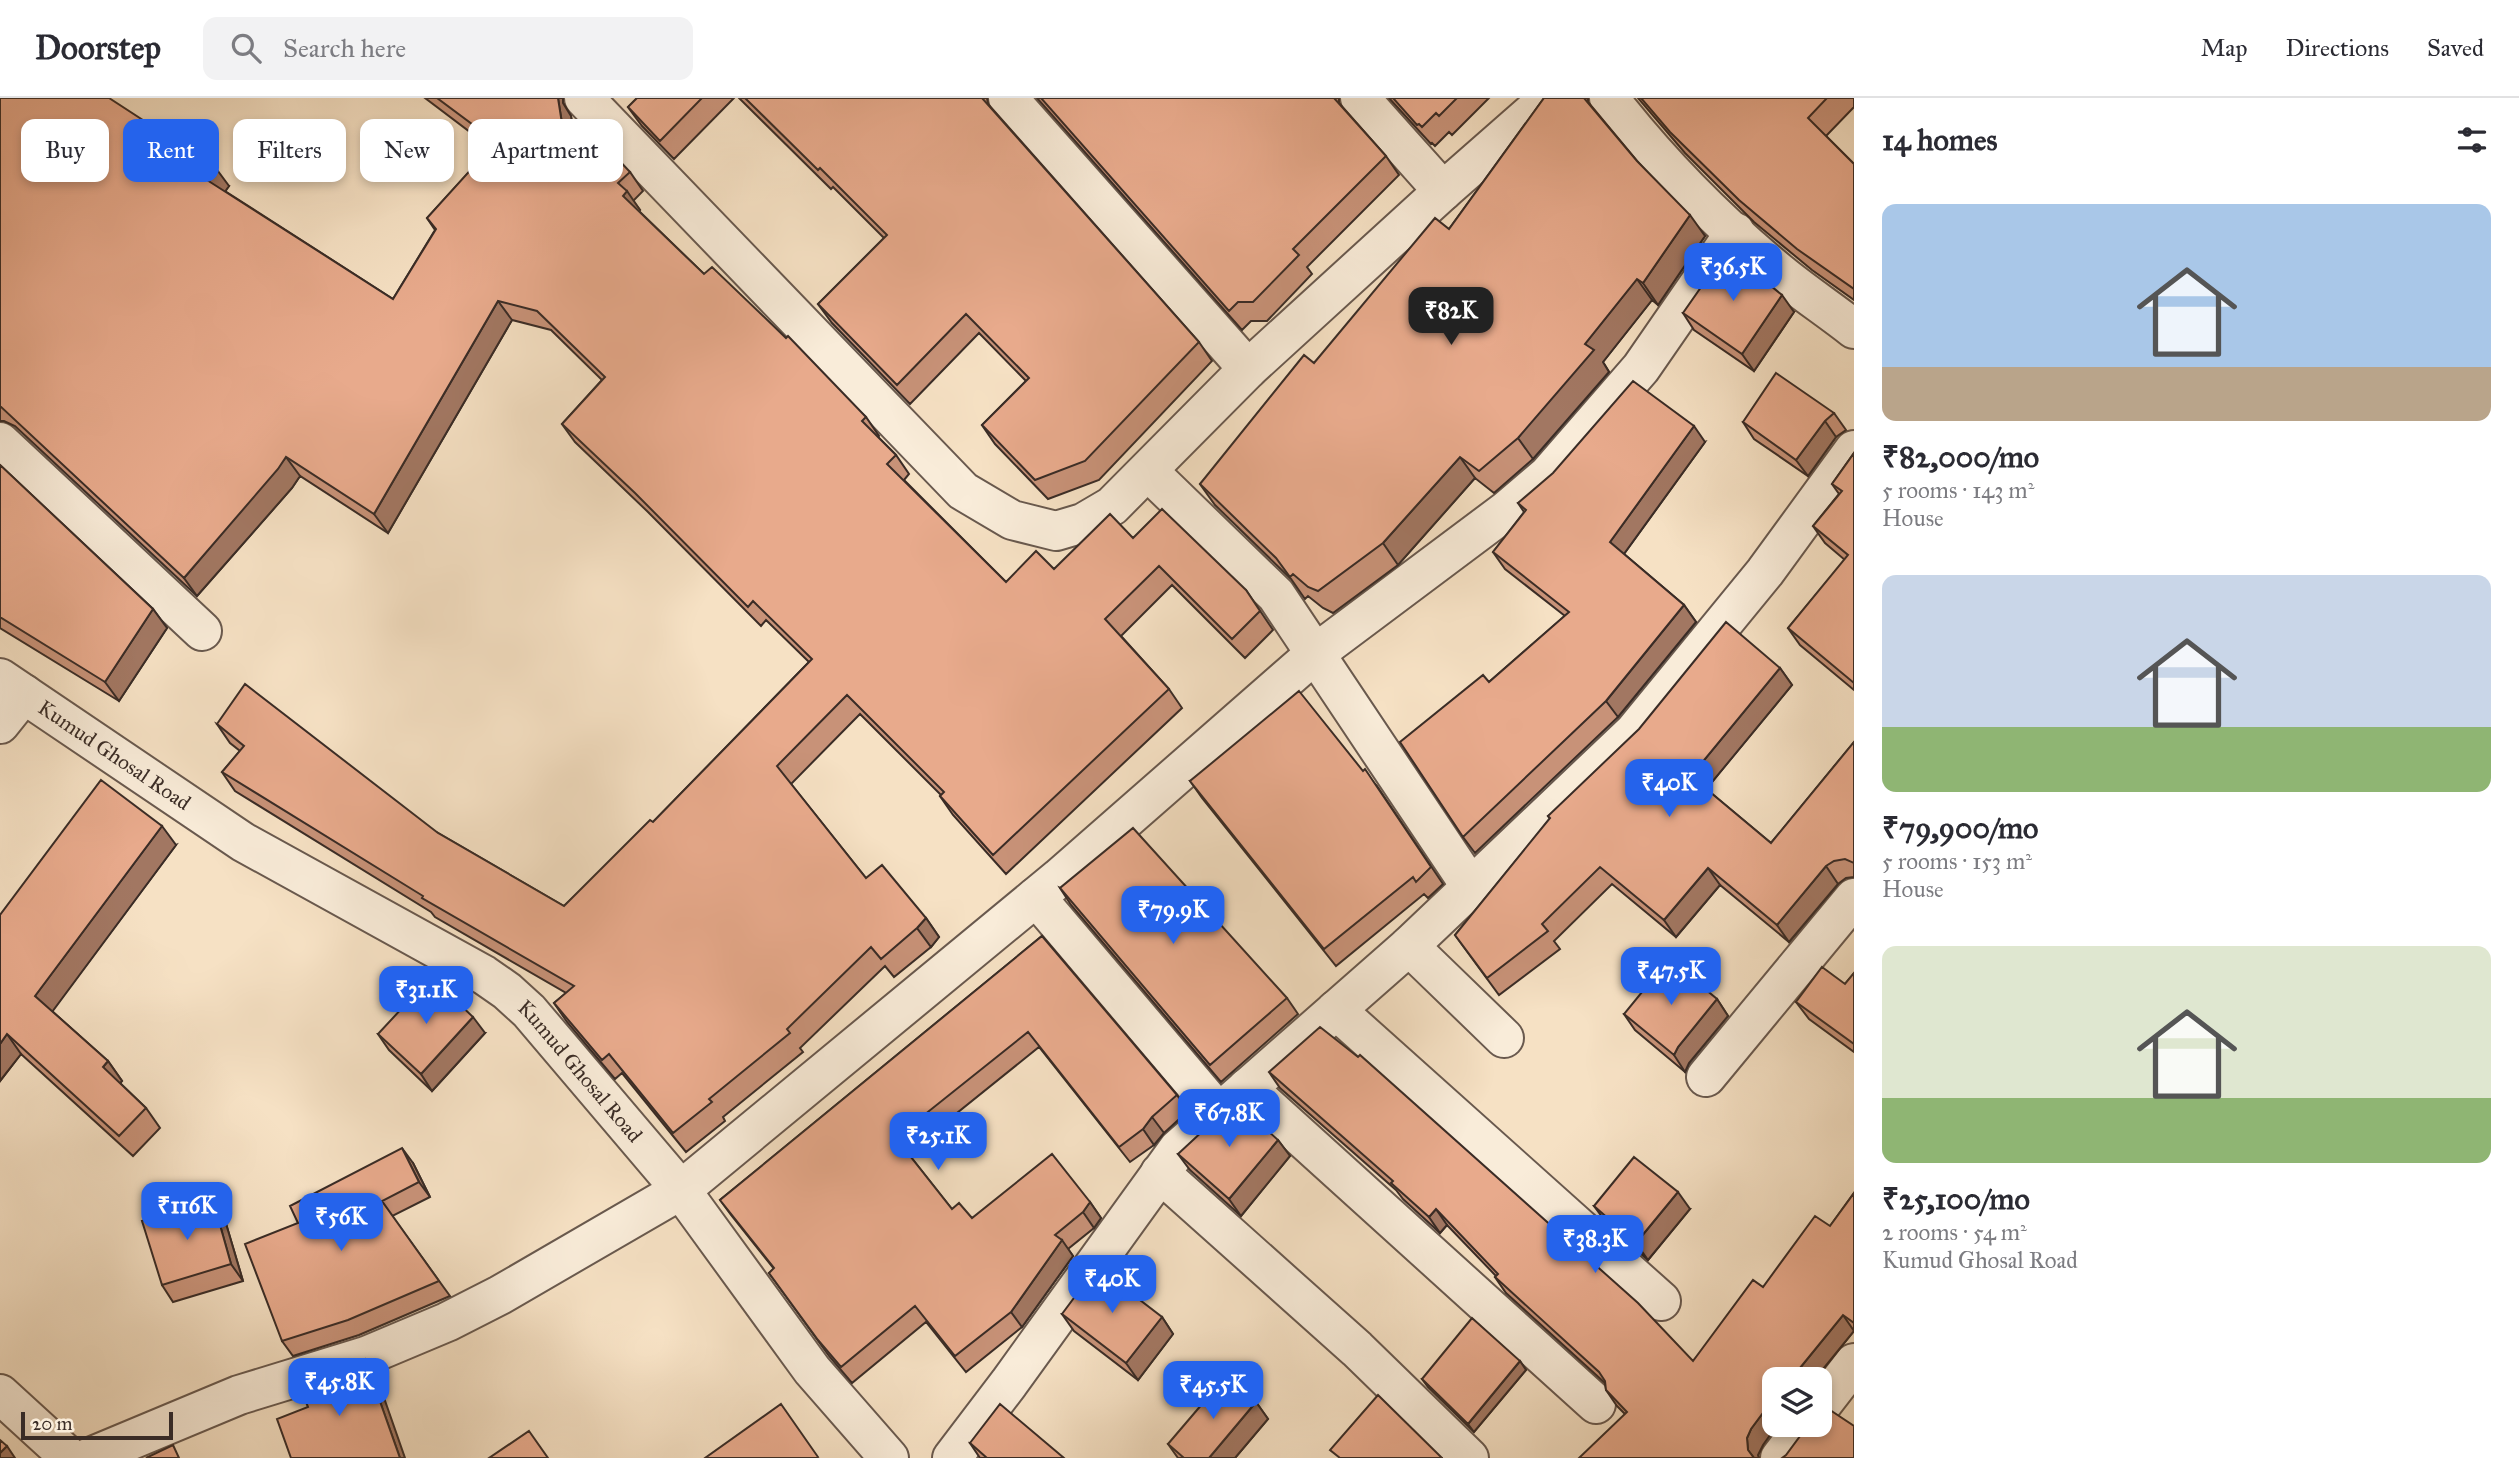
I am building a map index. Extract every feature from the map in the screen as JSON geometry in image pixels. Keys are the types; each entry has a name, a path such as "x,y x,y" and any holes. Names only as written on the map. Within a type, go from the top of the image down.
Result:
{"street":[{"path":"584,98 963,491 1012,520 1056,531 1083,523 1112,506 1149,472 1248,369 1549,98"},
{"path":"1008,98 1248,369"},
{"path":"1360,98 1443,191"},
{"path":"1609,98 1684,183 1735,232 1780,273 1854,328"},
{"path":"88,1458 239,1395 366,1356 447,1322 500,1295 681,1190 1036,897 1316,653 1507,510 1548,475 1641,368 1735,232"},
{"path":"0,442 202,631"},
{"path":"952,1458 1178,1149 1409,946 1634,732 1765,572 1854,450"},
{"path":"1149,472 1276,595 1471,887"},
{"path":"0,724 12,686"},
{"name":"Kumud Ghosal Road","path":"12,686 243,842 507,990 529,1011 681,1190 812,1370 889,1458"},
{"path":"1036,897 1233,1101 1596,1404"},
{"path":"1706,1077 1854,898"},
{"path":"1409,946 1504,1038"},
{"path":"1336,1010 1661,1301"},
{"path":"1160,1173 1357,1349 1468,1458"},
{"path":"1832,1391 1854,1363"},
{"path":"0,1394 70,1458"},
{"path":"1780,1458 1796,1437"}],"building":[{"path":"0,98 109,98 141,119 123,119 123,182 210,182 393,299 436,229 427,218 468,173 468,182 619,182 627,191 623,196 704,274 712,267 786,338 788,336 866,417 862,421 896,455 887,464 1006,582 1036,551 1054,569 1110,514 1133,538 1162,509 1246,590 1260,611 1232,639 1159,566 1105,619 1169,689 993,855 940,796 944,792 847,695 777,766 866,878 882,865 926,918 881,959 871,947 787,1029 790,1033 709,1099 712,1102 673,1133 609,1054 602,1060 554,1003 574,986 422,898 423,896 222,772 244,746 217,724 245,684 438,833 564,906 650,820 653,822 812,659 753,601 748,607 562,424 605,377 537,311 498,301 374,514 286,457 184,578 0,406"},
{"path":"437,98 558,98 561,119 468,119 468,121"},
{"path":"637,98 702,98 660,141 628,107"},
{"path":"745,98 982,98 1199,342 1085,461 1035,480 982,425 1029,378 966,314 897,385 818,304 887,235"},
{"path":"1041,98 1334,98 1386,156 1293,249 1299,255 1253,302 1238,302 1229,311"},
{"path":"1393,98 1457,98 1439,116 1436,113 1422,127 1417,125"},
{"path":"1544,98 1584,98 1637,161 1690,215 1643,283 1637,279 1585,344 1594,350 1518,438 1479,471 1460,457 1383,543 1318,591 1308,587 1293,574 1290,577 1276,558 1200,484 1304,355 1314,363 1435,218 1449,229"},
{"path":"1641,98 1827,98 1808,118 1854,164 1854,289 1797,249 1739,200 1670,132"},
{"path":"623,165 630,172 623,178"},
{"path":"1727,250 1782,295 1742,354 1683,313"},
{"path":"1776,373 1834,413 1796,460 1743,422"},
{"path":"1633,381 1694,426 1610,542 1684,605 1606,701 1463,837 1400,742 1483,675 1489,682 1569,612 1493,552 1526,510 1518,503 1553,473"},
{"path":"1854,453 1854,683 1788,628 1848,555 1813,526 1842,491 1832,484"},
{"path":"0,465 153,609 105,682 0,617"},
{"path":"1726,622 1780,668 1691,776 1771,843 1854,742 1854,863 1845,859 1826,866 1777,925 1708,868 1664,920 1600,867 1542,924 1548,931 1487,978 1455,935 1550,818 1548,816 1639,729"},
{"path":"1299,691 1363,771 1365,769 1431,867 1416,882 1413,877 1324,949 1190,781"},
{"path":"101,780 162,826 35,996 108,1061 103,1067 146,1108 119,1136 7,1034 0,1044 0,915"},
{"path":"1133,828 1287,998 1210,1065 1060,888"},
{"path":"1042,936 1177,1095 1152,1117 1143,1129 1119,1147 1028,1032 899,1135 903,1139 899,1142 952,1209 959,1203 972,1218 1052,1154 1090,1202 1083,1212 1055,1235 1062,1240 1011,1312 955,1356 915,1306 841,1367 769,1273 774,1268 720,1200"},
{"path":"1669,959 1717,999 1674,1055 1624,1014"},
{"path":"1822,967 1845,984 1854,973 1854,1044 1796,1002"},
{"path":"431,977 473,1017 421,1074 378,1034"},
{"path":"1320,1027 1358,1057 1360,1055 1638,1303 1693,1361 1753,1280 1763,1287 1815,1216 1830,1226 1854,1193 1854,1323 1843,1315 1801,1367 1762,1367 1762,1414 1747,1438 1748,1450 1754,1458 1579,1458 1627,1412 1606,1390 1605,1381 1599,1372 1495,1277 1498,1274 1436,1209 1429,1217 1391,1183 1393,1181 1269,1072"},
{"path":"1235,1101 1278,1140 1229,1199 1178,1154"},
{"path":"402,1148 419,1182 382,1201 439,1281 348,1320 282,1341 245,1244 298,1223 290,1206"},
{"path":"1634,1157 1678,1192 1636,1243 1594,1206"},
{"path":"213,1200 231,1264 162,1285 142,1221"},
{"path":"1097,1267 1162,1317 1126,1363 1062,1314"},
{"path":"1472,1318 1520,1361 1468,1424 1422,1379"},
{"path":"365,1359 400,1458 291,1458 277,1419 308,1407 297,1380"},
{"path":"1226,1376 1256,1402 1209,1458 1184,1458 1168,1444"},
{"path":"1378,1395 1442,1458 1340,1458 1330,1450"},
{"path":"781,1404 818,1457 705,1458"},
{"path":"1000,1404 1064,1458 987,1458 970,1443"},
{"path":"1832,1411 1854,1426 1854,1458 1782,1458 1799,1437 1832,1437"},
{"path":"529,1431 548,1458 489,1458"},
{"path":"0,1440 7,1446 0,1453"},
{"path":"173,1445 179,1458 146,1458"}]}
